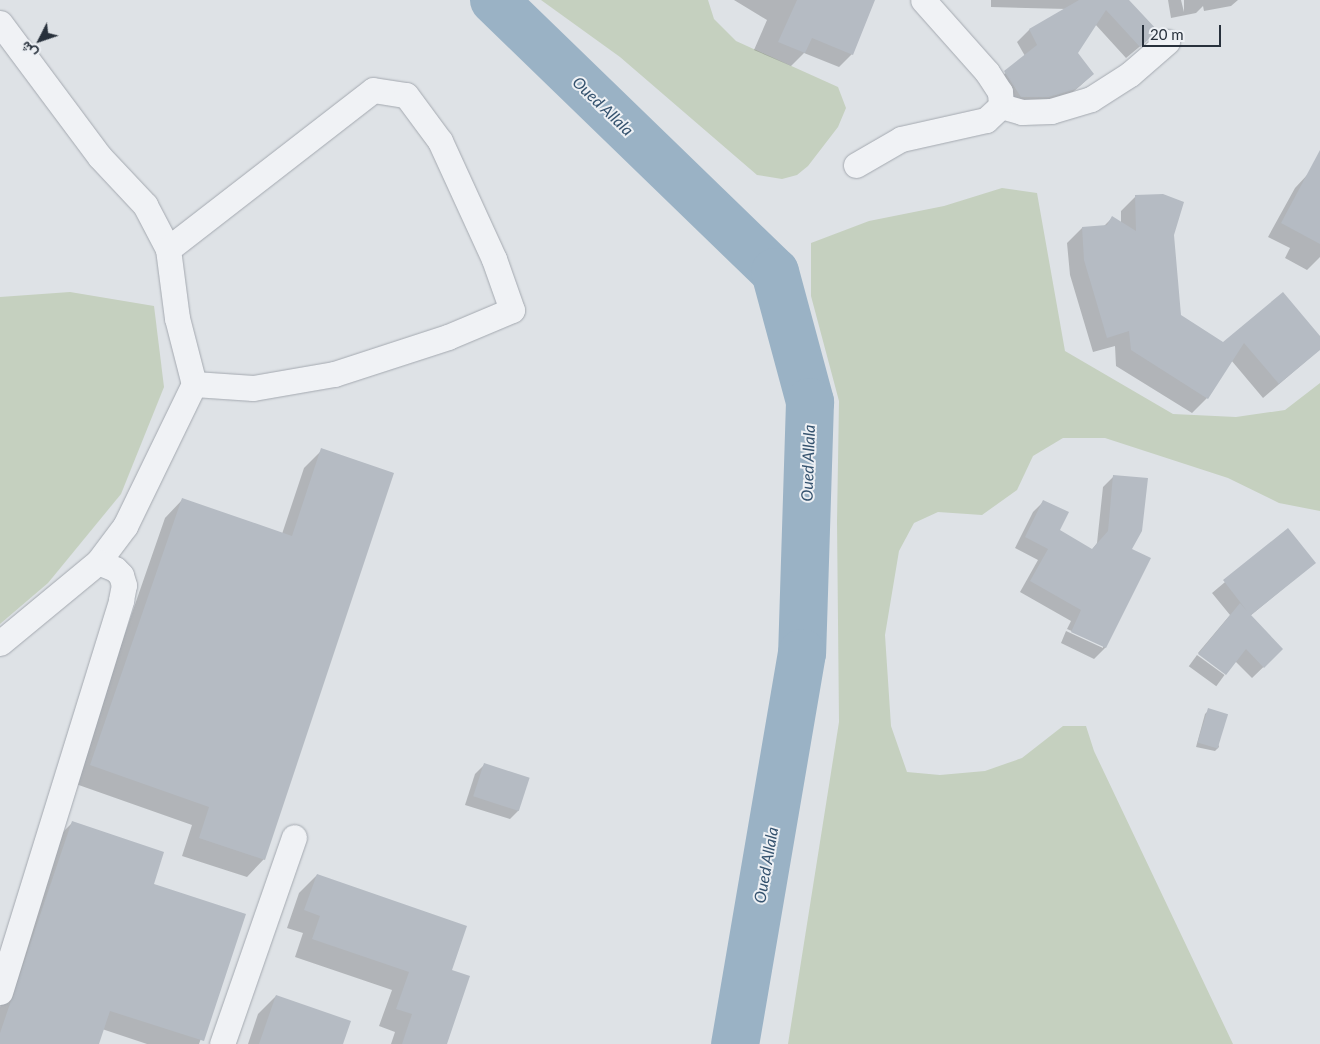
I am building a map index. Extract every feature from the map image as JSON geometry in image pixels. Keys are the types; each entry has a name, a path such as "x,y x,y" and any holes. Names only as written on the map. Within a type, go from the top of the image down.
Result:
{"street":[{"path":"923,0 987,72 1000,92 1001,106"},
{"path":"0,22 100,157 145,204 168,249 177,318 194,384 124,526 98,562 0,643"},
{"path":"1001,106 1022,112 1051,112 1091,99 1130,74 1168,42"},
{"path":"168,249 373,90 406,95 440,141 494,258 512,310 448,337 334,374 253,388 194,384"},
{"path":"856,165 901,139 986,120 1001,106"},
{"path":"0,992 121,600 124,585 121,576 115,569 98,562"},
{"path":"222,1044 294,837"}],"green space":[{"path":"541,0 708,0 714,19 736,41 838,87 846,108 838,127 808,166 797,175 782,179 757,175 620,57"},
{"path":"1002,188 1037,193 1065,351 1173,414 1236,417 1285,410 1320,383 1320,511 1279,503 1228,478 1105,438 1063,438 1033,456 1017,490 982,515 938,512 914,523 899,551 885,635 891,726 907,772 940,775 985,771 1022,758 1063,726 1086,726 1094,751 1233,1044 788,1044 839,722 837,522 839,401 811,296 811,243 869,221 944,206"},
{"path":"70,292 154,306 164,387 121,494 48,583 0,624 0,297"}],"building":[{"path":"797,0 875,0 853,55 812,38 805,53 778,42"},
{"path":"1079,0 1129,0 1158,31 1140,47 1106,10 1078,53 1094,74 1076,89 1049,97 1021,97 1004,71 1037,45 1029,29"},
{"path":"1320,150 1320,244 1281,223"},
{"path":"1163,194 1184,202 1174,235 1181,315 1223,342 1283,292 1320,336 1320,350 1279,384 1244,343 1208,399 1131,350 1129,331 1107,338 1084,260 1082,227 1107,225 1112,216 1136,231 1135,195"},
{"path":"321,448 394,473 265,860 199,838 209,807 90,765 182,498 292,536"},
{"path":"1113,475 1148,478 1142,531 1132,549 1151,558 1106,648 1071,632 1081,610 1030,581 1048,549 1025,537 1043,500 1069,512 1060,530 1092,549 1108,531"},
{"path":"1288,528 1316,563 1251,615 1283,649 1264,668 1246,649 1226,675 1198,654 1240,603 1247,611 1223,580"},
{"path":"1208,708 1228,714 1218,749 1197,742"},
{"path":"484,763 530,778 519,811 473,796"},
{"path":"72,821 164,852 154,884 246,914 204,1041 110,1011 99,1044 0,1044 0,1033"},
{"path":"317,874 467,926 452,970 470,976 447,1044 402,1044 412,1014 396,1009 409,972 312,939 320,916 304,910"},
{"path":"276,995 351,1021 343,1044 259,1044"}],"waterway":[{"name":"Oued Allala","path":"494,0 775,272 810,402 802,653 735,1044"}]}
